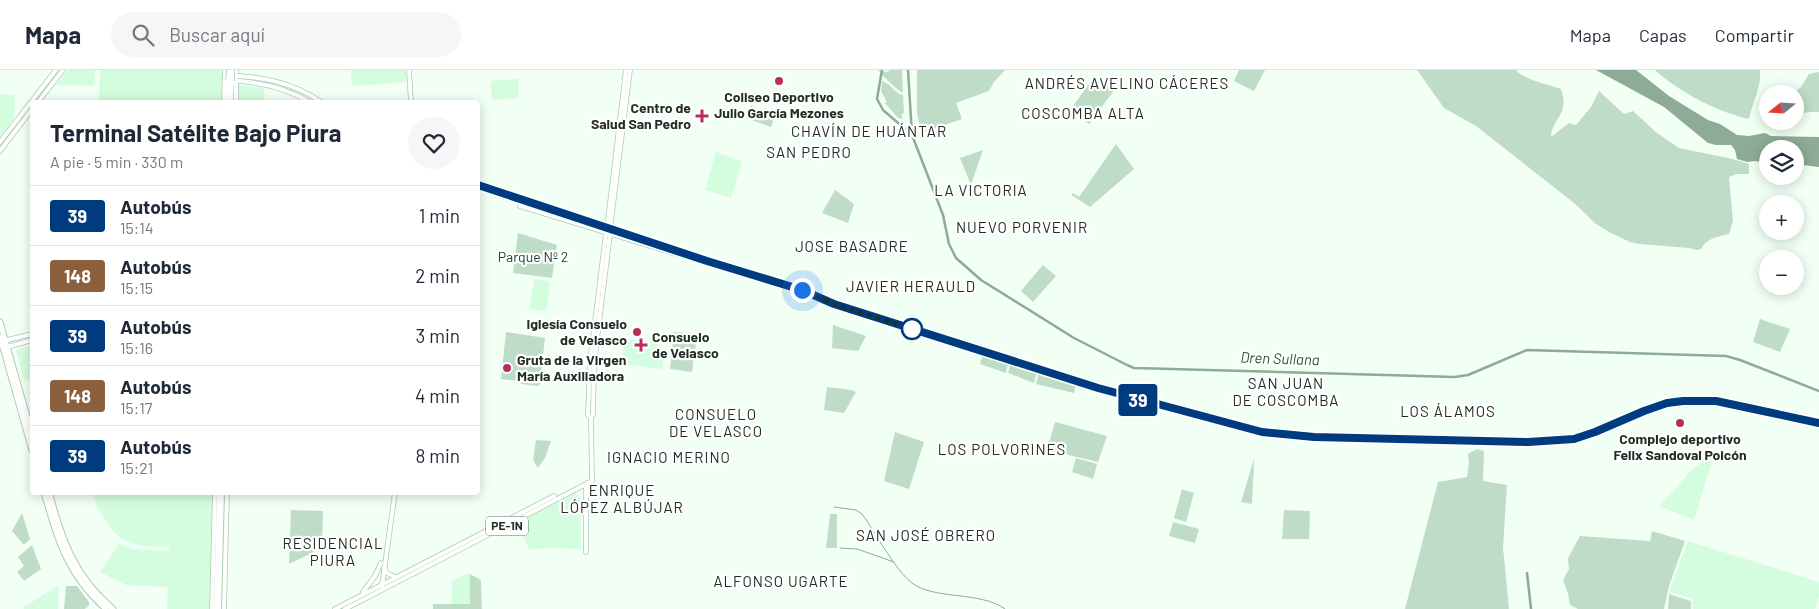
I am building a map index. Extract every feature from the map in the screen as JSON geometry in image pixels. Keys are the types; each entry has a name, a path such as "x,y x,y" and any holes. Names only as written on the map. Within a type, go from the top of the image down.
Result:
{"highway":[{"path":"0,322 3,343 30,443"},
{"path":"3,343 30,428"},
{"path":"45,495 56,534 66,553 87,586 106,609"},
{"path":"50,495 67,544 66,553"},
{"path":"87,586 114,609"}],"main road":[{"path":"32,100 56,70"},
{"path":"40,100 62,70"},
{"path":"230,70 230,100"},
{"path":"225,100 230,81 236,75 236,70"},
{"path":"409,70 411,100"},
{"path":"608,231 626,70"},
{"path":"608,231 630,70"},
{"path":"225,72 230,81 235,100"},
{"path":"225,72 282,82 318,100"},
{"path":"230,81 281,89 305,100"},
{"path":"0,142 30,103"},
{"path":"0,151 30,112"},
{"path":"18,118 22,123"},
{"path":"480,186 549,213"},
{"path":"520,206 549,213 802,290 820,298 1120,395 1262,432 1345,438 1563,441 1595,432 1667,403 1683,401 1716,401 1819,423"},
{"name":"PE-1N","path":"345,609 592,481 591,418 588,415 589,377 608,231"},
{"path":"3,343 30,335"},
{"path":"3,343 30,340"},
{"path":"586,485 586,552"},
{"path":"212,609 215,495"},
{"path":"220,495 221,608"},
{"path":"221,608 227,495"},
{"path":"381,590 395,495"},
{"name":"PE-1N","path":"334,609 554,496"},
{"path":"356,597 372,582 381,563"},
{"path":"384,568 395,577"}],"shaded area":[{"path":"68,70 95,70 94,86 56,85"},
{"path":"100,70 225,70 223,100 99,100"},
{"path":"351,70 406,70 407,82 352,86"},
{"path":"1596,70 1636,70 1669,96 1737,135 1749,136 1765,133 1771,136 1819,137 1819,167 1804,165 1804,140 1759,140 1759,162 1747,162 1737,159 1735,150 1731,145 1708,143 1664,107"},
{"path":"518,79 519,98 492,100 491,81"},
{"path":"239,86 264,88 265,100 238,100"},
{"path":"0,94 15,95 14,118 0,137"},
{"path":"716,152 742,161 731,198 705,190"},
{"path":"534,279 550,283 546,311 530,309"},
{"path":"625,339 658,342 657,352 664,353 663,369 622,364"},
{"path":"30,346 30,380 24,381 16,350"},
{"path":"1713,458 1694,520 1659,506 1693,469 1704,461"},
{"path":"575,493 580,496 581,549 529,549 517,523"},
{"path":"94,495 214,495 210,609 167,609 168,587 126,585 100,572 119,544 132,549 169,551 169,547 141,546 124,540 115,533 98,509"},
{"path":"1688,541 1819,582 1819,596 1815,609 1693,609 1692,598 1669,592"},
{"path":"468,573 470,574 471,604 452,604 452,581"},
{"path":"57,586 59,587 58,609 24,609 24,607"}],"green space":[{"path":"878,70 887,72 890,70 902,70 903,93 893,85"},
{"path":"917,70 1005,70 989,91 956,103 962,119 921,133 917,114"},
{"path":"1239,70 1265,70 1254,91 1234,81"},
{"path":"1417,70 1516,70 1530,79 1561,89 1563,98 1562,111 1554,125 1551,137 1569,123 1576,125 1591,107 1599,91 1624,114 1633,111 1657,133 1679,148 1749,164 1749,174 1737,174 1729,177 1733,221 1729,234 1709,240 1701,249 1697,250 1639,244 1611,233 1596,224 1574,203 1476,126 1444,108"},
{"path":"1655,70 1760,70 1758,88 1749,119 1711,106 1687,94"},
{"path":"1819,72 1819,112 1804,113 1804,85 1802,85 1809,74"},
{"path":"1095,76 1115,89 1089,124 1070,110"},
{"path":"882,81 903,95 904,112 901,114 903,119 898,118 885,103 887,101 881,91"},
{"path":"751,105 773,121 771,127 746,118"},
{"path":"1116,144 1134,169 1090,207 1071,195 1073,193 1079,197"},
{"path":"983,150 971,185 960,158"},
{"path":"835,190 854,204 848,223 822,213"},
{"name":"Parque Nº 2","path":"518,233 557,245 552,278 513,273"},
{"path":"1043,265 1056,276 1033,302 1021,291"},
{"path":"1760,319 1790,329 1780,352 1753,342"},
{"path":"833,325 866,336 858,351 832,348"},
{"path":"506,332 545,338 540,384 538,386 521,384 520,381 501,379"},
{"path":"674,332 697,334 692,372 670,369"},
{"path":"983,354 1008,362 1006,373 980,364"},
{"path":"1011,363 1037,372 1034,383 1008,373"},
{"path":"1039,372 1076,384 1074,393 1036,384"},
{"path":"827,387 856,392 844,413 824,410"},
{"path":"1055,422 1107,436 1098,462 1047,450"},
{"path":"895,432 924,442 909,489 884,481"},
{"path":"536,440 551,441 545,458 538,468 533,460"},
{"path":"1477,449 1484,451 1483,481 1507,485 1503,547 1509,609 1405,609 1438,482 1467,477 1468,454"},
{"path":"1076,458 1097,464 1093,479 1072,472"},
{"path":"1254,459 1254,463 1252,504 1241,502"},
{"path":"1182,489 1194,493 1186,522 1174,518"},
{"path":"291,510 323,511 323,524 319,546 309,554 289,564"},
{"path":"1284,510 1310,511 1309,539 1282,539"},
{"path":"22,513 30,539 24,545 12,531"},
{"path":"830,514 837,514 837,548 826,548"},
{"path":"1173,522 1199,529 1195,543 1169,536"},
{"path":"1652,531 1685,541 1669,586 1664,609 1578,609 1570,605 1563,580 1569,569 1568,558 1580,536 1650,541"},
{"path":"32,545 41,569 24,581 17,572 24,566 18,557"},
{"path":"470,574 481,580 482,609 433,609 433,604 470,604"},
{"path":"66,586 77,586 89,602 85,609 64,609"},
{"path":"1669,594 1691,601 1691,609 1668,609"}],"waterway":[{"path":"882,70 877,99 883,110 912,135"},
{"name":"Dren Sullana","path":"908,70 912,135 943,215 949,244 956,258 981,280 1074,338 1134,368 1455,377 1468,375 1527,350 1726,356 1819,391"},
{"path":"834,507 856,510 862,514 892,560 912,583 932,592 971,597 995,603 1005,609"},
{"path":"840,548 857,549 894,562"},
{"path":"1527,573 1531,609"}],"bus line":[{"name":"39","path":"480,186 534,205 802,290 834,304 1078,383 1262,432 1314,437 1528,442 1563,441 1595,432 1667,403 1683,401 1716,401 1819,423"}],"place":[{"name":"Coliseo Deportivo Julio García Mezones","path":"779,81"},
{"name":"Centro de Salud San Pedro","path":"702,116"},
{"name":"Iglesía Consuelo de Velasco","path":"637,332"},
{"name":"Consuelo de Velasco","path":"641,345"},
{"name":"Gruta de la Virgen María Auxiliadora","path":"507,368"},
{"name":"Complejo deportivo Felix Sandoval Poicón","path":"1680,423"}],"district":[{"name":"ANDRÉS AVELINO CÁCERES","path":"1127,84"},
{"name":"COSCOMBA ALTA","path":"1083,114"},
{"name":"CHAVÍN DE HUÁNTAR","path":"869,132"},
{"name":"SAN PEDRO","path":"809,153"},
{"name":"LA VICTORIA","path":"981,191"},
{"name":"NUEVO PORVENIR","path":"1022,228"},
{"name":"JOSE BASADRE","path":"852,247"},
{"name":"JAVIER HERAULD","path":"911,287"},
{"name":"SAN JUAN DE COSCOMBA","path":"1286,392"},
{"name":"LOS ÁLAMOS","path":"1448,412"},
{"name":"CONSUELO DE VELASCO","path":"716,424"},
{"name":"LOS POLVORINES","path":"1002,450"},
{"name":"IGNACIO MERINO","path":"669,458"},
{"name":"ENRIQUE LÓPEZ ALBÚJAR","path":"622,500"},
{"name":"SAN JOSÉ OBRERO","path":"926,536"},
{"name":"RESIDENCIAL PIURA","path":"333,552"},
{"name":"ALFONSO UGARTE","path":"781,582"}],"route":[{"path":"802,290 834,304 912,329"}]}
